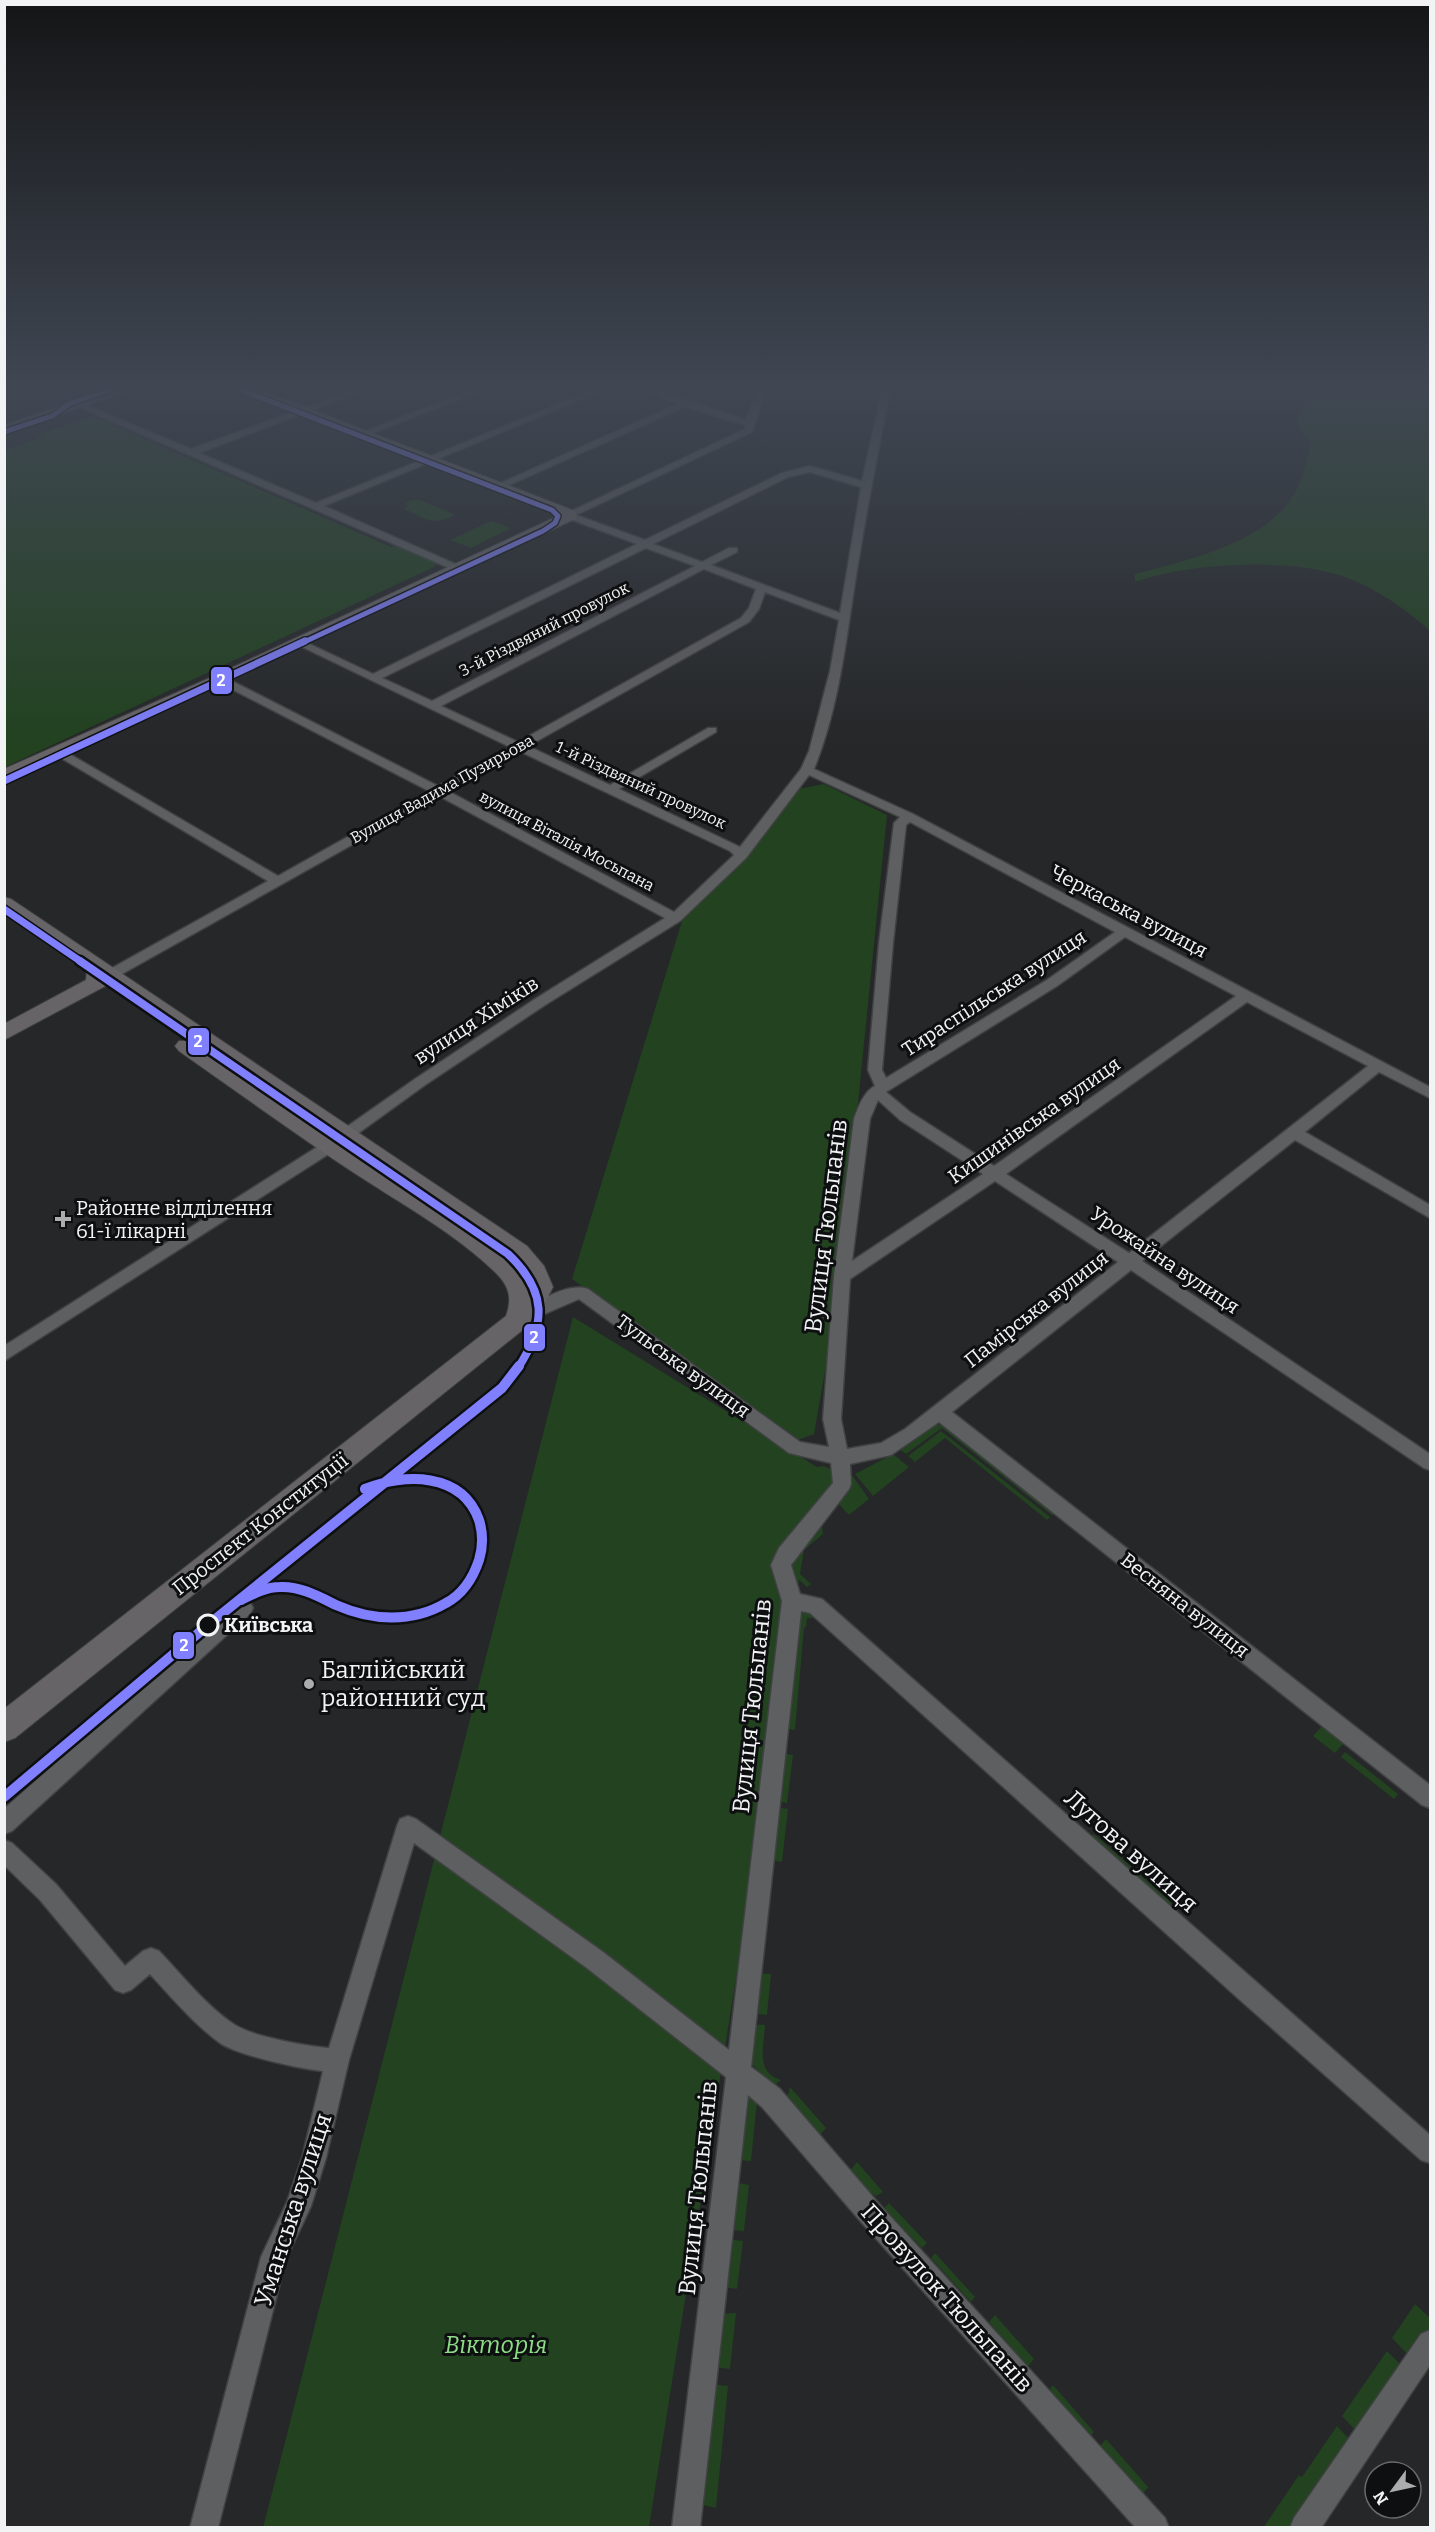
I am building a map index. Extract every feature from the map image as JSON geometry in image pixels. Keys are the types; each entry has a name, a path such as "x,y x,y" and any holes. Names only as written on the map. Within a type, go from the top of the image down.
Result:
{"street":[{"path":"321,508 456,568"},
{"path":"552,508 844,618"},
{"path":"4,776 220,679 584,508"},
{"path":"375,677 718,508"},
{"name":"вулиця Хіміків","path":"9,1345 337,1141 540,1002 675,918 741,855 807,770 816,751 828,711 862,508"},
{"name":"3-й Різдвяний провулок","path":"434,705 733,550"},
{"name":"Вулиця Вадима Пузирьова","path":"4,1034 100,975 440,792 745,620 754,609 761,588"},
{"name":"1-й Різдвяний провулок","path":"297,642 734,848 741,855"},
{"name":"вулиця Віталія Мосьпана","path":"220,679 440,792 675,918"},
{"path":"611,789 712,730"},
{"path":"57,752 277,881"},
{"name":"Черкаська вулиця","path":"807,770 909,817 1431,1093"},
{"path":"879,1089 875,1070 886,943 900,824 909,817"},
{"path":"4,903 100,975 337,1141 507,1269 519,1287 523,1302 516,1321"},
{"name":"Тираспільська вулиця","path":"879,1089 1052,982 1125,931"},
{"name":"Кишинівська вулиця","path":"842,1276 996,1173 1247,995"},
{"name":"Памірська вулиця","path":"846,1457 885,1450 911,1434 1378,1066"},
{"name":"Урожайна вулиця","path":"879,1089 905,1116 1131,1262 1431,1463"},
{"name":"Вулиця Тюльпанів","path":"686,2528 736,2073 792,1601 781,1565 786,1554 830,1503 842,1484 846,1457 832,1419 842,1276 862,1119 866,1107 879,1089"},
{"path":"1295,1133 1431,1212"},
{"name":"Тульська вулиця","path":"516,1321 571,1294 582,1293 795,1448 846,1457"},
{"name":"Проспект Конституції","path":"4,1728 516,1321"},
{"name":"Весняна вулиця","path":"939,1412 1431,1798"},
{"name":"Лугова вулиця","path":"792,1601 815,1605 1431,2151"},
{"path":"4,1824 243,1608"},
{"name":"Провулок Тюльпанів","path":"408,1826 595,1960 736,2073 771,2098 871,2214 1155,2528"},
{"name":"Уманська вулиця","path":"204,2528 274,2257 298,2206 314,2158 337,2060 408,1826"},
{"path":"4,1850 48,1892 123,1982 151,1959 202,2012 230,2036 299,2057 337,2060"},
{"path":"1304,2528 1431,2343"}],"green space":[{"path":"4,508 302,508 391,547 398,545 436,564 434,567 5,767"},
{"path":"403,508 439,508 455,515 434,521"},
{"path":"1284,508 1430,508 1430,631 1398,605 1374,590 1349,578 1314,569 1262,564 1235,565 1181,570 1135,582 1135,574 1220,548 1261,528"},
{"path":"491,521 511,528 471,548 450,540"},
{"path":"824,784 887,815 839,1292 814,1434 798,1440 641,1331 572,1279 683,918 729,875 798,789"},
{"name":"Вікторія","path":"573,1317 817,1467 824,1466 836,1472 838,1481 821,1518 823,1534 804,1550 800,1574 811,1584 807,1587 799,1580 649,2527 263,2528"},
{"path":"942,1424 1057,1511 1052,1515 942,1428 906,1454 901,1450 933,1426"},
{"path":"941,1431 1050,1517 1047,1520 945,1438 915,1462 908,1456"},
{"path":"893,1454 909,1467 873,1496 855,1474"},
{"path":"852,1475 869,1499 849,1515 835,1500"},
{"path":"804,1610 816,1613 876,1667 872,1670 816,1618 807,1618 804,1628 795,1730 783,1728 798,1612"},
{"path":"1323,1725 1345,1742 1335,1753 1313,1736"},
{"path":"1345,1752 1398,1794 1394,1799 1341,1757"},
{"path":"781,1753 793,1755 787,1803 775,1801"},
{"path":"774,1807 788,1809 782,1862 768,1860"},
{"path":"1094,1834 1172,1903 1168,1906 1089,1838"},
{"path":"755,1973 771,1974 767,2015 751,2013"},
{"path":"750,2024 765,2025 764,2065 767,2071 781,2080 776,2084 770,2083 747,2059"},
{"path":"746,2086 757,2101 751,2161 737,2160"},
{"path":"790,2087 826,2128 817,2138 787,2099"},
{"path":"857,2162 883,2192 876,2196 868,2191 850,2171"},
{"path":"734,2182 749,2185 744,2231 731,2230"},
{"path":"889,2203 927,2243 922,2248 884,2208"},
{"path":"728,2239 743,2241 737,2289 723,2287"},
{"path":"935,2253 975,2297 971,2302 931,2258"},
{"path":"1415,2304 1430,2318 1430,2328 1410,2357 1392,2338"},
{"path":"736,2313 730,2369 714,2367 719,2314"},
{"path":"995,2315 1034,2359 1028,2366 989,2322"},
{"path":"1387,2351 1402,2366 1356,2431 1342,2416"},
{"path":"710,2384 728,2386 716,2508 698,2504"},
{"path":"1053,2385 1094,2432 1090,2437 1049,2390"},
{"path":"1337,2426 1350,2440 1293,2527 1263,2528 1299,2475 1302,2477"},
{"path":"1106,2439 1148,2487 1140,2498 1099,2447"}],"transit line":[{"name":"2","path":"4,781 543,531 555,523 558,516 547,508"},
{"name":"2","path":"4,909 503,1249 532,1281 539,1307 539,1320 532,1345 502,1388 208,1625 4,1797"},
{"name":"2","path":"241,1600 267,1589 291,1588 313,1594 353,1612 394,1618 408,1617 435,1609 459,1593 469,1582 476,1569 482,1540 476,1511 467,1499 457,1490 445,1484 418,1478 390,1480 365,1489"}],"place":[{"name":"Районне відділення 61-ї лікарні","path":"63,1219"},
{"name":"Київська","path":"208,1625"},
{"name":"Баглійський районний суд","path":"309,1684"}]}
